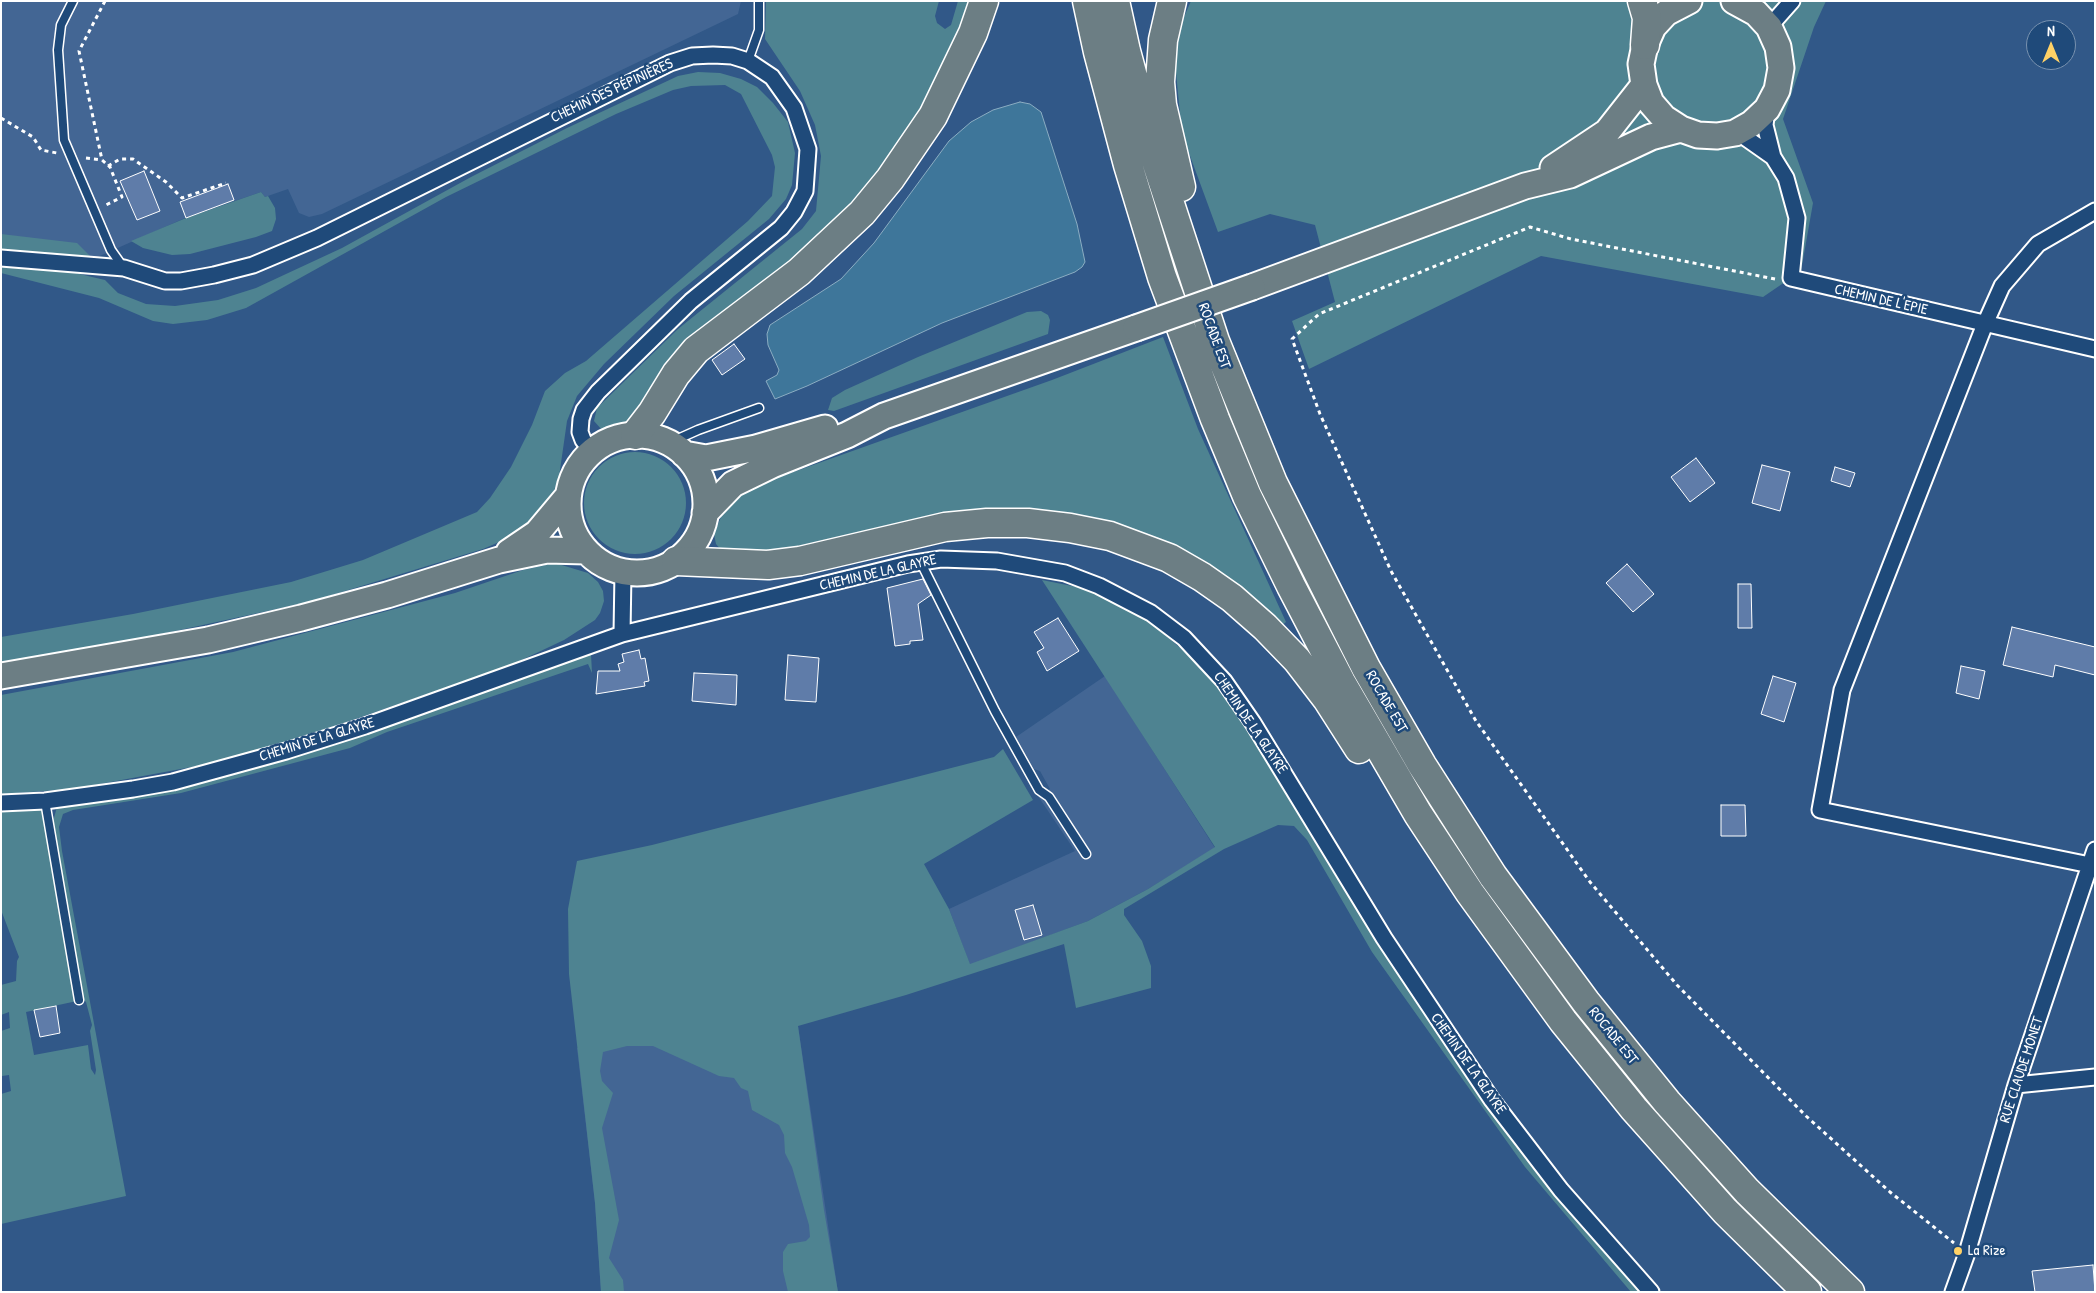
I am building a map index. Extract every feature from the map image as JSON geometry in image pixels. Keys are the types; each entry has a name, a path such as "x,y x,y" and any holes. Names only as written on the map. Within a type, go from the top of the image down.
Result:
{"highway":[{"path":"635,435 652,413 676,374 696,350 799,272 862,214 915,146 946,91 973,33 984,1"},
{"name":"ROCADE EST","path":"1087,1 1098,52 1128,164 1162,276 1215,419 1248,496 1291,586 1341,682 1418,814 1470,894 1569,1029 1634,1109 1725,1211 1806,1292"},
{"name":"ROCADE EST","path":"1115,1 1126,51 1155,158 1215,341 1273,483 1361,659 1422,765 1493,876 1592,1010 1667,1102 1747,1191 1850,1292"},
{"path":"1172,1 1163,40 1160,82 1162,105 1183,195 1175,222"},
{"path":"1642,1 1648,18 1645,45"},
{"path":"676,561 768,565 800,561 945,527 987,523 1028,523 1070,528 1140,546 1169,558 1202,577 1232,598 1266,627 1297,660 1327,699 1383,786 1418,814"}],"main road":[{"path":"1689,1 1666,13 1653,27 1645,45 1641,64 1644,84 1651,103 1664,118 1681,129 1698,135 1717,136 1735,132 1751,124 1767,109 1777,90 1781,68 1778,47 1769,27 1756,13 1734,1"},
{"path":"1524,186 1607,132 1644,84"},
{"path":"705,512 733,484 772,465 848,435 884,416 1252,287 1524,186 1570,174 1651,137 1681,129"},
{"path":"677,449 697,471 704,491 705,512 700,531 690,548 676,561 659,569 623,572 603,564 586,551 575,534 569,516 568,496 576,472 592,451 605,442 635,435 653,437 677,449 706,458 756,448 840,424 884,416"},
{"path":"499,560 537,533 568,496"},
{"path":"1,676 188,644 283,623 387,595 499,560 547,550 586,551"}],"street":[{"path":"1769,27 1792,1"},
{"name":"CHEMIN DES PÉPINIÈRES","path":"1,258 124,268 148,277 181,281 253,265 317,238 670,62 692,56 713,55 732,56 748,61 772,77 794,108 808,149 805,191 794,212 781,228 691,301 598,392 584,410 581,419 580,432 583,440 592,451"},
{"path":"1767,109 1765,125 1773,157 1786,178 1797,218 1791,278"},
{"path":"1735,132 1773,157"},
{"path":"2090,865 1820,810 1842,690 1985,324 2002,286 2038,244 2095,211"},
{"name":"CHEMIN DE L'EPIE","path":"1791,278 2095,349"},
{"name":"CHEMIN DE LA GLAYRE","path":"1,803 45,801 172,782 286,751 365,726 622,634 920,562 956,559 997,560 1071,575 1118,594 1151,613 1193,647 1238,700 1384,938 1492,1100 1561,1190 1651,1292"},
{"path":"622,634 623,572"},
{"name":"RUE CLAUDE MONET","path":"1953,1292 1967,1253 2016,1084 2095,850"},
{"path":"2016,1084 2095,1077"}],"lane":[{"path":"73,1 61,25 58,50 62,128 70,155 111,250 124,268"},
{"path":"748,61 759,30 759,1"},
{"path":"677,449 698,430 758,408"},
{"path":"920,562 994,712 1039,790 1048,797 1086,854"},
{"path":"45,801 80,1000"}],"path":[{"path":"94,210 122,197 108,166 102,160 79,51 105,1"},
{"path":"1,118 33,137 41,150 102,160"},
{"path":"108,166 120,159 133,158 184,198 226,183"},
{"path":"1791,278 1774,279 1738,272 1571,239 1530,227 1320,314 1292,339 1320,414 1391,570 1476,720 1590,882 1677,985 1806,1116 1890,1192 1967,1253"}],"shaded area":[{"path":"1,1 741,1 738,14 322,214 309,217 299,213 288,189 265,197 261,192 185,218 93,259 1,251"},
{"path":"1020,102 1030,104 1041,112 1077,224 1085,262 1082,267 1075,272 942,323 775,399 766,381 777,375 779,370 768,345 767,334 770,325 841,279 874,243 949,141 971,122 993,110"},
{"path":"1105,676 1215,848 1148,889 1088,921 970,965 949,909 1075,851 1038,796 1050,789 1040,771 1034,769 1016,737"},
{"path":"798,1026 838,1292 601,1292 595,1203 577,1048"}],"green space":[{"path":"766,1 939,1 935,16 937,23 945,29 951,25 958,1 970,1 965,18 917,117 867,187 814,242 781,270 717,317 673,355 631,420 602,430 594,421 597,408 678,329 802,229 816,211 821,156 815,125 800,91 765,39"},
{"path":"1191,1 1826,1 1814,27 1783,119 1813,203 1801,271 1763,297 1541,256 1309,369 1292,321 1335,302 1315,225 1270,214 1218,232 1182,134 1173,42"},
{"path":"698,72 720,73 741,79 757,87 773,103 788,122 795,153 792,185 786,199 769,219 674,296 604,364 577,396 567,421 559,477 550,502 520,533 483,549 309,602 106,646 1,662 1,637 133,614 291,582 363,560 477,512 490,498 511,467 532,425 545,391 565,373 586,361 748,221 772,196 775,167 772,155 741,94 725,85 691,86 673,90 616,114 446,197 246,308 207,320 173,324 153,321 99,298 1,273 1,264 68,271 105,280 118,293 146,304 175,306 218,300 256,288 342,248 471,177 567,128 678,76"},
{"path":"261,192 265,197 268,196 275,208 276,219 272,231 190,254 172,255 143,248 131,241 186,218"},
{"path":"1,234 77,243 93,259 1,251"},
{"path":"1041,311 1048,315 1050,320 1048,334 834,411 828,410 832,398 845,390 918,357 1027,312"},
{"path":"1163,337 1198,429 1286,622 1280,627 1125,528 1098,518 1066,513 1028,510 752,555 722,551 716,544 714,534 721,517 743,492 754,486 1052,380"},
{"path":"635,452 655,456 671,467 682,483 686,503 682,523 671,539 655,550 635,554 615,550 599,539 588,523 584,503 588,483 599,467 615,456"},
{"path":"555,563 588,573 598,582 603,591 604,601 600,613 595,620 564,640 511,665 286,743 197,766 73,789 1,794 1,695 233,652 455,593 523,570"},
{"path":"1042,580 1082,588 1129,608 1162,632 1204,669 1242,720 1329,866 1465,1075 1528,1162 1577,1222 1640,1292 1631,1292 1525,1167 1372,952 1307,840 1294,826 1278,825 1224,849 1124,909 1124,915 1142,941 1151,966 1151,988 1076,1008 1064,944 906,995 798,1026 824,1210 838,1292 788,1292 783,1271 783,1252 788,1244 806,1241 810,1237 809,1225 792,1167 785,1153 784,1135 779,1125 752,1110 748,1091 741,1088 734,1078 719,1076 653,1046 627,1046 603,1052 600,1071 602,1081 613,1093 602,1128 619,1220 609,1258 623,1280 624,1292 601,1292 595,1203 569,974 568,909 577,861 652,845 994,757 1003,749 1033,800 924,864 949,909 970,964 1088,921 1148,889 1215,847"},
{"path":"591,654 592,673 588,664 387,732 350,748 181,793 73,810 63,814 59,827 62,851 126,1196 1,1224 1,1094 11,1091 9,1075 2,1076 1,1071 1,1031 10,1028 9,1012 1,1015 1,985 16,981 19,957 1,910 1,810 43,807 77,1001 26,1012 34,1055 88,1045 91,1069 95,1075 96,1070 90,1031 92,1025 86,1002 83,999 52,825 57,807 160,791 288,759"}],"building":[{"path":"144,171 160,211 137,220 120,181"},
{"path":"228,184 234,200 186,218 180,202"},
{"path":"734,344 745,359 722,375 712,360"},
{"path":"1696,458 1715,483 1690,502 1671,477"},
{"path":"1762,465 1790,472 1780,511 1752,503"},
{"path":"1835,467 1855,473 1850,487 1831,481"},
{"path":"1627,564 1654,594 1633,612 1606,583"},
{"path":"923,579 931,595 918,604 923,640 910,641 910,644 895,646 887,588"},
{"path":"1738,584 1751,584 1752,628 1738,628"},
{"path":"1058,618 1079,651 1047,671 1037,652 1044,648 1034,632"},
{"path":"2012,627 2095,647 2095,675 2055,665 2053,677 2003,665"},
{"path":"639,650 641,659 645,658 649,681 644,682 645,686 596,694 598,671 620,671 618,664 624,662 622,654"},
{"path":"788,655 819,658 816,702 785,700"},
{"path":"1961,666 1985,671 1979,699 1956,693"},
{"path":"694,673 737,675 736,705 692,701"},
{"path":"1773,676 1796,683 1784,722 1761,714"},
{"path":"1721,805 1745,805 1746,836 1721,836"},
{"path":"1033,905 1042,935 1024,940 1015,910"},
{"path":"56,1006 60,1033 40,1037 34,1010"},
{"path":"2093,1265 2095,1292 2035,1292 2032,1271"}],"place":[{"name":"La Rize","path":"1958,1251"}]}
